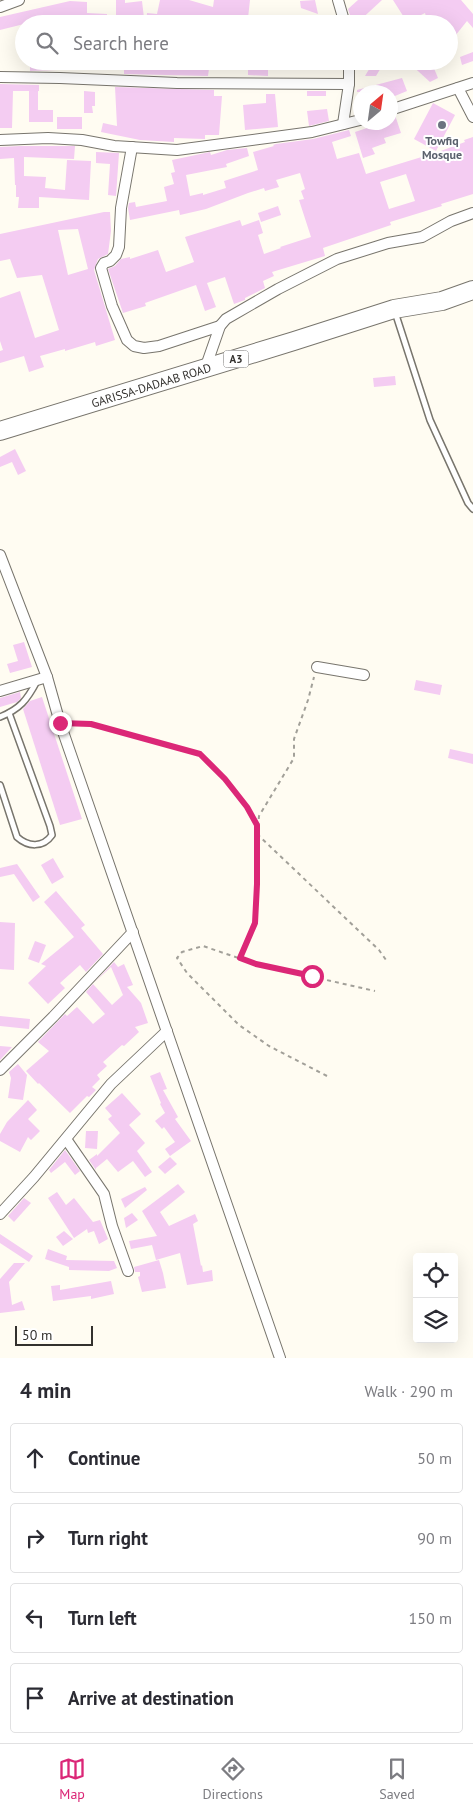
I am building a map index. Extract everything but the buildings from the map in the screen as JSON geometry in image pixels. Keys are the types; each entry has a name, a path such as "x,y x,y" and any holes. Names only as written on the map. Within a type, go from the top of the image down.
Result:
{"highway":[{"name":"GARISSA-DADAAB ROAD","path":"0,431 394,309 442,302 473,290"}],"street":[{"path":"0,7 19,0"},
{"path":"338,0 342,15"},
{"path":"343,124 349,84 349,70"},
{"path":"0,77 177,83 349,84"},
{"path":"398,107 473,83"},
{"path":"458,88 473,117"},
{"path":"0,140 48,138 177,150 312,132 353,122"},
{"path":"132,147 121,208 119,247 116,255 110,261 104,263 101,268 112,306 127,340 134,346 144,348 159,346 220,326"},
{"path":"205,369 220,326 226,319 278,289 337,259 388,243 422,237 451,221 473,213"},
{"path":"0,555 42,679 60,723 168,1031 280,1358"},
{"path":"317,667 364,675"},
{"path":"0,691 42,679"},
{"path":"0,1070 54,1017 133,932"},
{"path":"0,1214 111,1084 168,1031"},
{"path":"66,1139 104,1194 112,1226 128,1271"}],"lane":[{"path":"394,309 430,420 468,503 473,509"},
{"path":"0,717 27,700 42,679"},
{"path":"0,785 17,837 24,843 31,845 49,840 52,835 50,826 9,713"}],"path":[{"path":"256,834 259,816 294,758 294,739 317,667"},
{"path":"60,723 91,724 200,754 225,779 247,807 257,825 255,923 240,958"},
{"path":"256,834 379,950 386,960"},
{"path":"327,1076 270,1046 239,1025 188,973 177,958 182,952 203,946 256,964 374,991"}],"place":[{"name":"Towfiq Mosque","path":"442,125"}],"route":[{"path":"60,723 91,724 200,754 225,779 247,807 257,825 255,923 240,958 256,964 312,976"}]}
